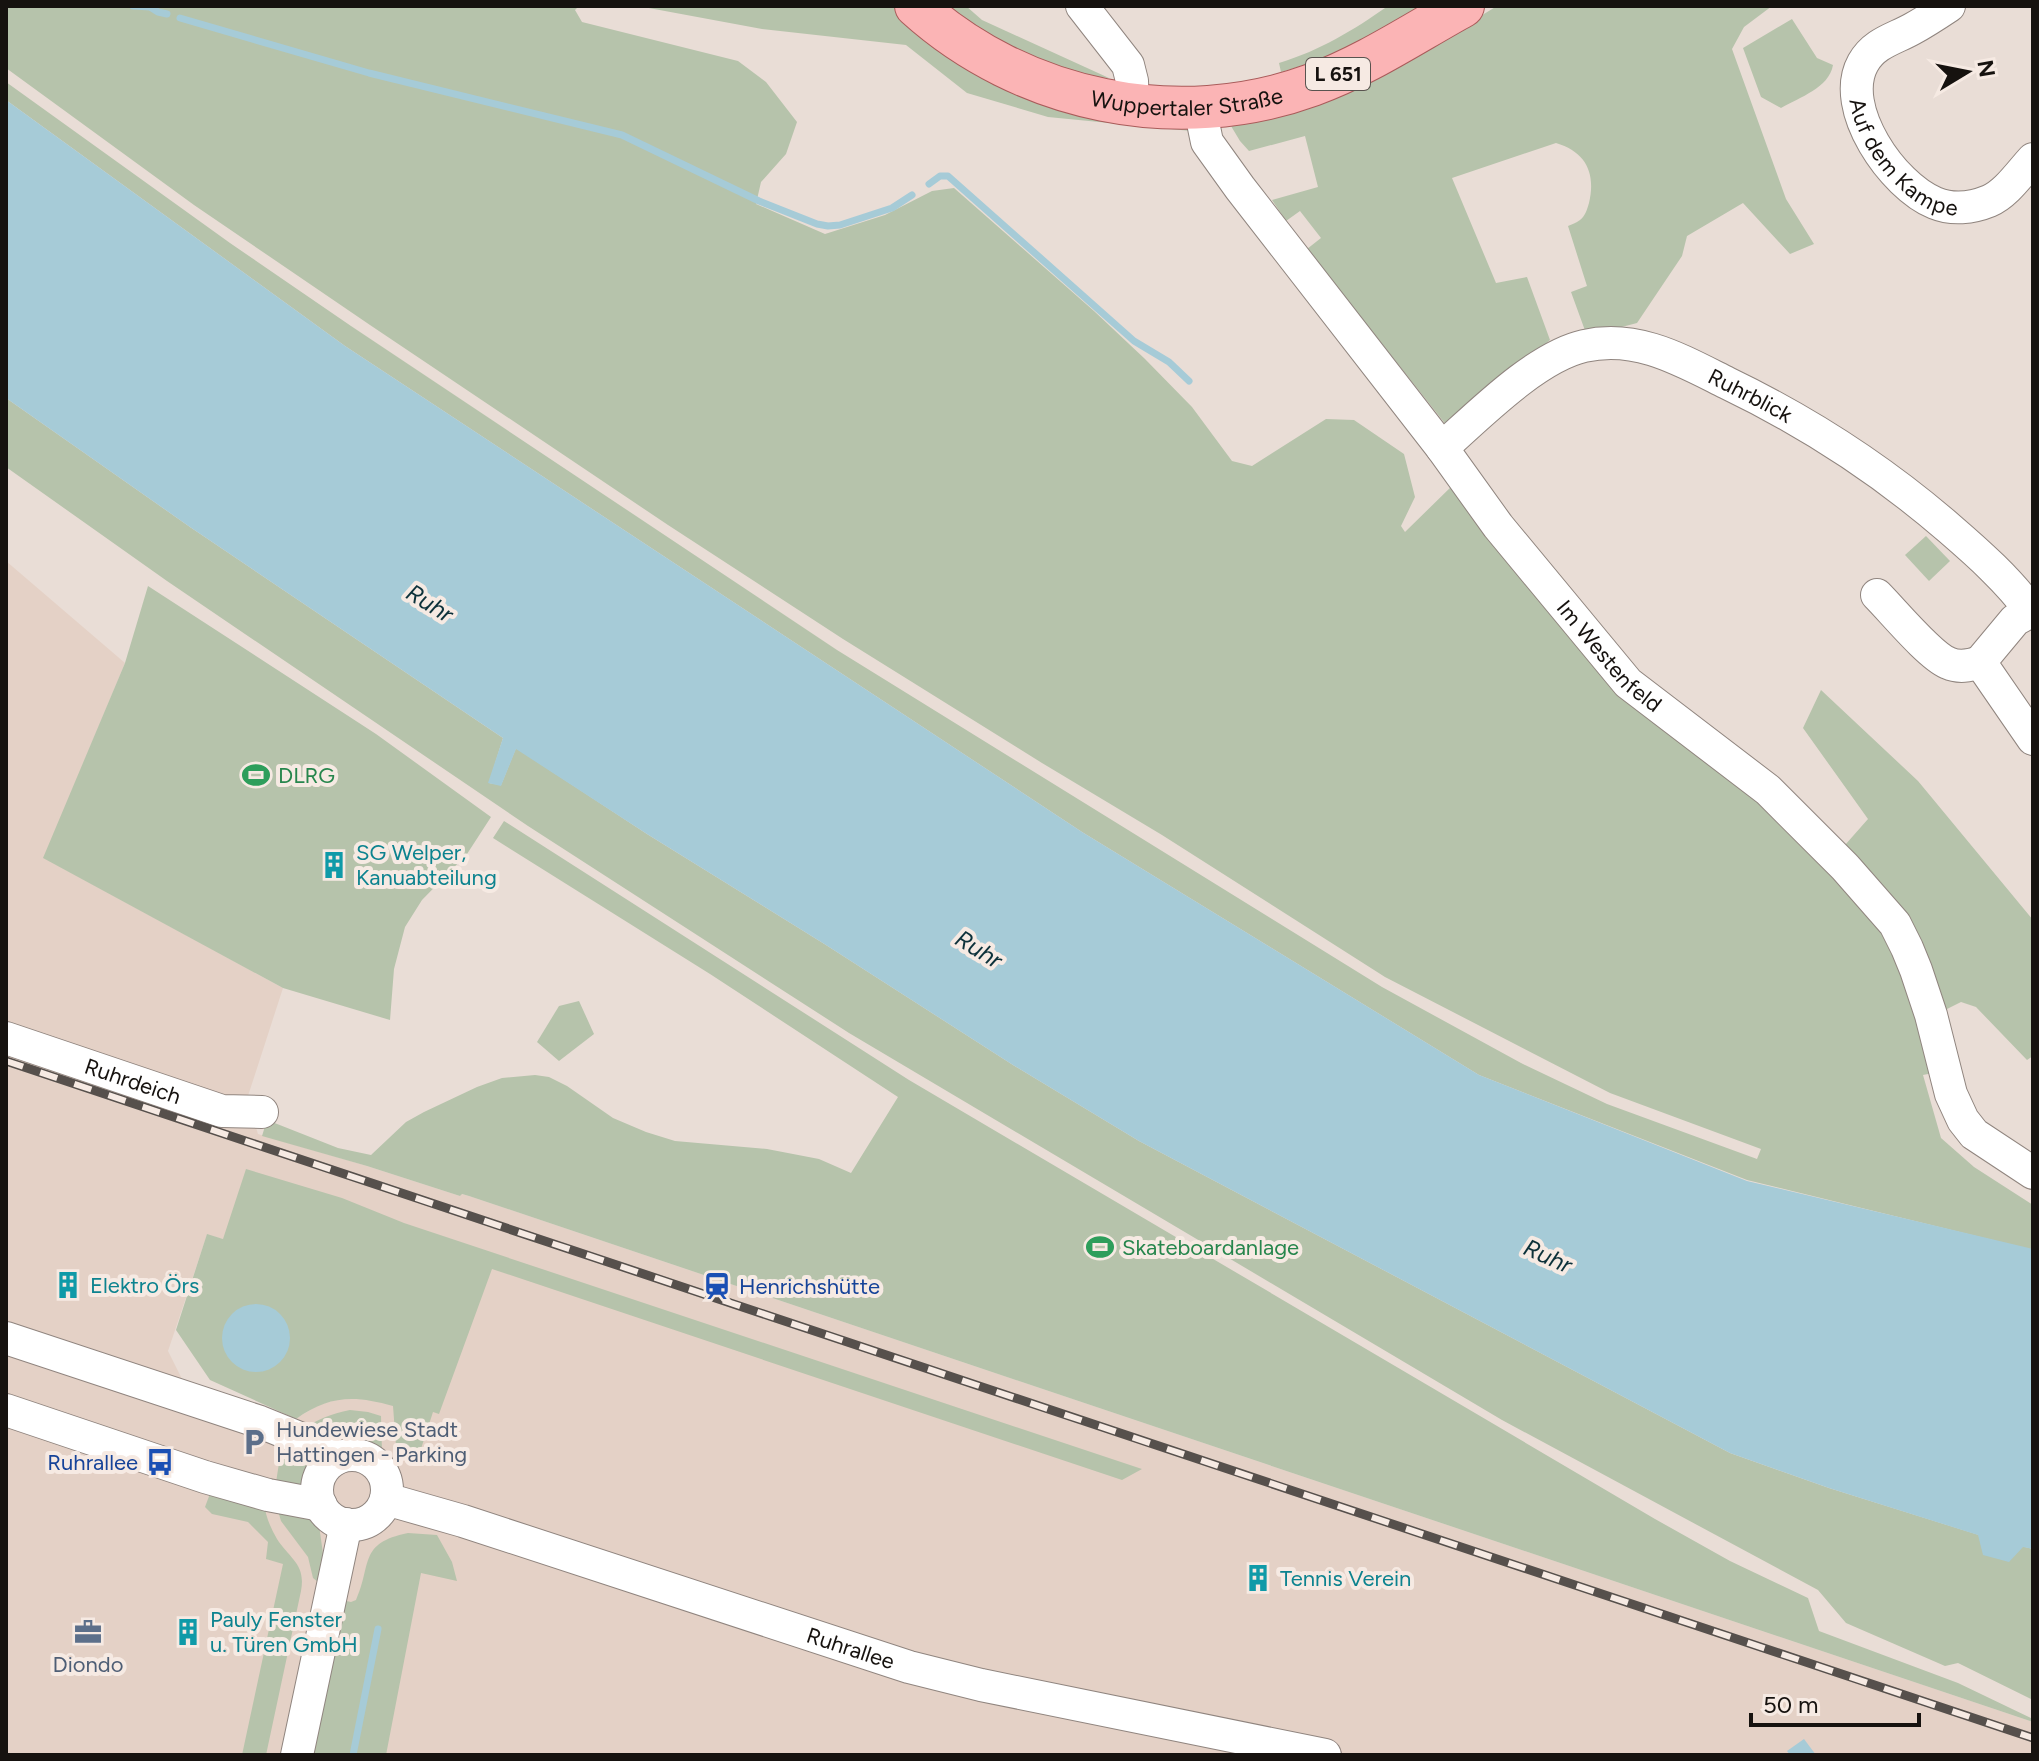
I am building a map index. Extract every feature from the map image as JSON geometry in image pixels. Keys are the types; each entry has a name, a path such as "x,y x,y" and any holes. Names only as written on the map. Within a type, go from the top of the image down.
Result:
{"main road":[{"name":"Wuppertaler Straße","path":"916,6 969,48 1009,68 1049,85 1090,97 1154,108 1200,108 1262,99 1315,84 1351,68 1463,6"}],"street":[{"path":"1082,6 1128,65 1133,105"},
{"name":"Auf dem Kampe","path":"1949,6 1910,30 1889,38 1864,61 1857,75 1858,103 1867,128 1892,171 1923,197 1944,206 1970,206 1994,199 2033,159"},
{"name":"Im Westenfeld","path":"1200,108 1207,142 1442,448 1498,526 1628,683 1768,790 1845,867 1895,924 1916,970 1951,1094 1963,1120 1974,1134 2033,1173"},
{"name":"Ruhrblick","path":"1442,448 1525,377 1561,354 1582,346 1609,342 1649,347 1673,356 1750,394 1852,454 1914,498 1982,557 2032,610 2015,620 1980,662"},
{"path":"1877,595 1947,663 1967,666 1980,662 2033,739"},
{"name":"Ruhrdeich","path":"6,1038 222,1111 262,1112"},
{"path":"6,1338 260,1422 324,1448 337,1458"},
{"path":"6,1410 205,1477 268,1495 333,1515 358,1524 378,1513 386,1499 384,1475 376,1464 364,1457 349,1455 337,1458 327,1465 317,1485 318,1496 333,1515 297,1755"},
{"name":"Ruhrallee","path":"386,1499 463,1521 909,1667 1026,1695 1325,1755"}],"shaded area":[{"path":"6,561 125,663 44,858 283,988 247,1099 258,1134 460,1196 469,1196 2033,1722 2033,1755 6,1755","holes":["207,1235 223,1239 372,1400 345,1398 332,1401 295,1419 183,1381 168,1351"]}],"green space":[{"path":"6,6 579,6 575,10 582,22 738,61 766,82 797,122 786,154 761,182 756,204 825,234 885,215 932,191 954,188 1145,359 1192,407 1232,461 1252,466 1326,419 1354,420 1404,454 1415,497 1401,526 1405,532 1455,483 1892,933 1938,1072 1923,1075 1941,1138 1974,1167 2033,1205 2033,1250 1747,1180 1479,1075 1082,832 345,346 6,100 6,82 351,326 837,650 1382,987 1521,1063 1607,1104 1757,1159 1761,1149 1610,1093 1385,977 1162,835 843,639 668,525 194,205 6,68"},
{"path":"638,6 893,6 939,44 1185,123 1191,131 1048,117 967,93 906,45 762,29"},
{"path":"944,6 966,6 982,20 1109,78 1080,76 1001,43"},
{"path":"1388,6 1434,6 1345,53 1281,72 1279,63 1336,39"},
{"path":"1497,6 1772,6 1744,27 1732,49 1786,199 1814,244 1790,254 1743,203 1687,236 1682,256 1637,323 1587,336 1571,292 1587,286 1568,226 1582,218 1589,203 1590,173 1581,158 1556,143 1452,178 1496,283 1527,277 1550,340 1447,426 1307,249 1321,238 1300,211 1286,221 1272,200 1318,187 1305,136 1249,151 1228,121 1479,17"},
{"path":"1792,19 1817,58 1833,65 1820,86 1781,108 1761,97 1743,48"},
{"path":"6,398 190,527 503,738 489,783 501,785 516,748 1013,1065 1139,1141 1730,1453 1829,1488 2033,1549 2033,1700 1958,1663 1945,1666 1846,1623 1818,1590 1502,1420 849,1033 528,826 167,581 6,467"},
{"path":"1926,536 1950,561 1929,581 1905,555"},
{"name":"DLRG","path":"148,586 376,734 491,817 467,854 422,900 405,927 394,969 390,1020 283,988 43,858 125,663"},
{"path":"1821,690 1918,781 2033,920 2033,1056 2027,1060 1976,1007 1961,1002 1937,1014 1838,853 1868,819 1803,728"},
{"path":"504,821 909,1080 1655,1519 1730,1561 1808,1598 1819,1631 1958,1683 2033,1719 2033,1722 469,1196 460,1196 262,1136 267,1120 338,1148 371,1155 406,1122 424,1112 502,1078 535,1075 549,1077 567,1086 613,1118 675,1141 767,1149 819,1159 851,1173 898,1097 493,838"},
{"path":"579,1001 594,1034 559,1061 537,1042 559,1006"},
{"path":"246,1169 342,1198 404,1223 1142,1469 1122,1480 492,1269 439,1414 433,1412 417,1461 397,1459 393,1406 343,1399 320,1405 296,1419 210,1380 176,1330 207,1234 223,1239"},
{"path":"350,1410 381,1416 382,1452 369,1444 300,1431 312,1423"},
{"path":"291,1442 320,1456 309,1473 306,1495 275,1489 279,1463"},
{"path":"211,1491 264,1501 272,1530 296,1562 301,1574 301,1591 266,1755 242,1755 283,1564 266,1559 268,1542 248,1522 212,1514 205,1507"},
{"path":"276,1504 314,1519 319,1525 324,1561 318,1582 313,1578 308,1557 281,1521"},
{"path":"408,1533 437,1535 452,1562 457,1581 421,1573 386,1755 308,1755 342,1600 356,1600 374,1549 392,1537"}],"water":[{"name":"Ruhr","path":"6,100 345,346 1082,832 1479,1075 1747,1181 2033,1249 2033,1549 2023,1547 2009,1562 1983,1555 1978,1535 1730,1453 1139,1141 1013,1065 516,749 501,786 488,783 503,738 190,527 6,398"},
{"path":"256,1304 280,1314 290,1338 280,1362 256,1372 232,1362 222,1338 232,1314"},
{"path":"1804,1739 1816,1755 1790,1755 1787,1751"}],"waterway":[{"path":"133,6 150,7 167,14"},
{"path":"180,18 369,73 622,135 759,201 817,224 840,225 892,208 912,195"},
{"path":"929,184 940,176 948,176 1134,341 1169,362 1189,381"},
{"path":"353,1755 378,1629"}],"railway":[{"path":"6,1061 2033,1738"}],"place":[{"name":"DLRG","path":"256,775"},
{"name":"SG Welper, Kanuabteilung","path":"334,865"},
{"name":"Skateboardanlage","path":"1100,1247"},
{"name":"Elektro Örs","path":"68,1285"},
{"name":"Henrichshütte","path":"717,1286"},
{"name":"Hundewiese Stadt Hattingen - Parking","path":"254,1442"},
{"name":"Ruhrallee","path":"160,1462"},
{"name":"Tennis Verein","path":"1258,1578"},
{"name":"Diondo","path":"88,1632"},
{"name":"Pauly Fenster u. Türen GmbH","path":"188,1632"}]}
